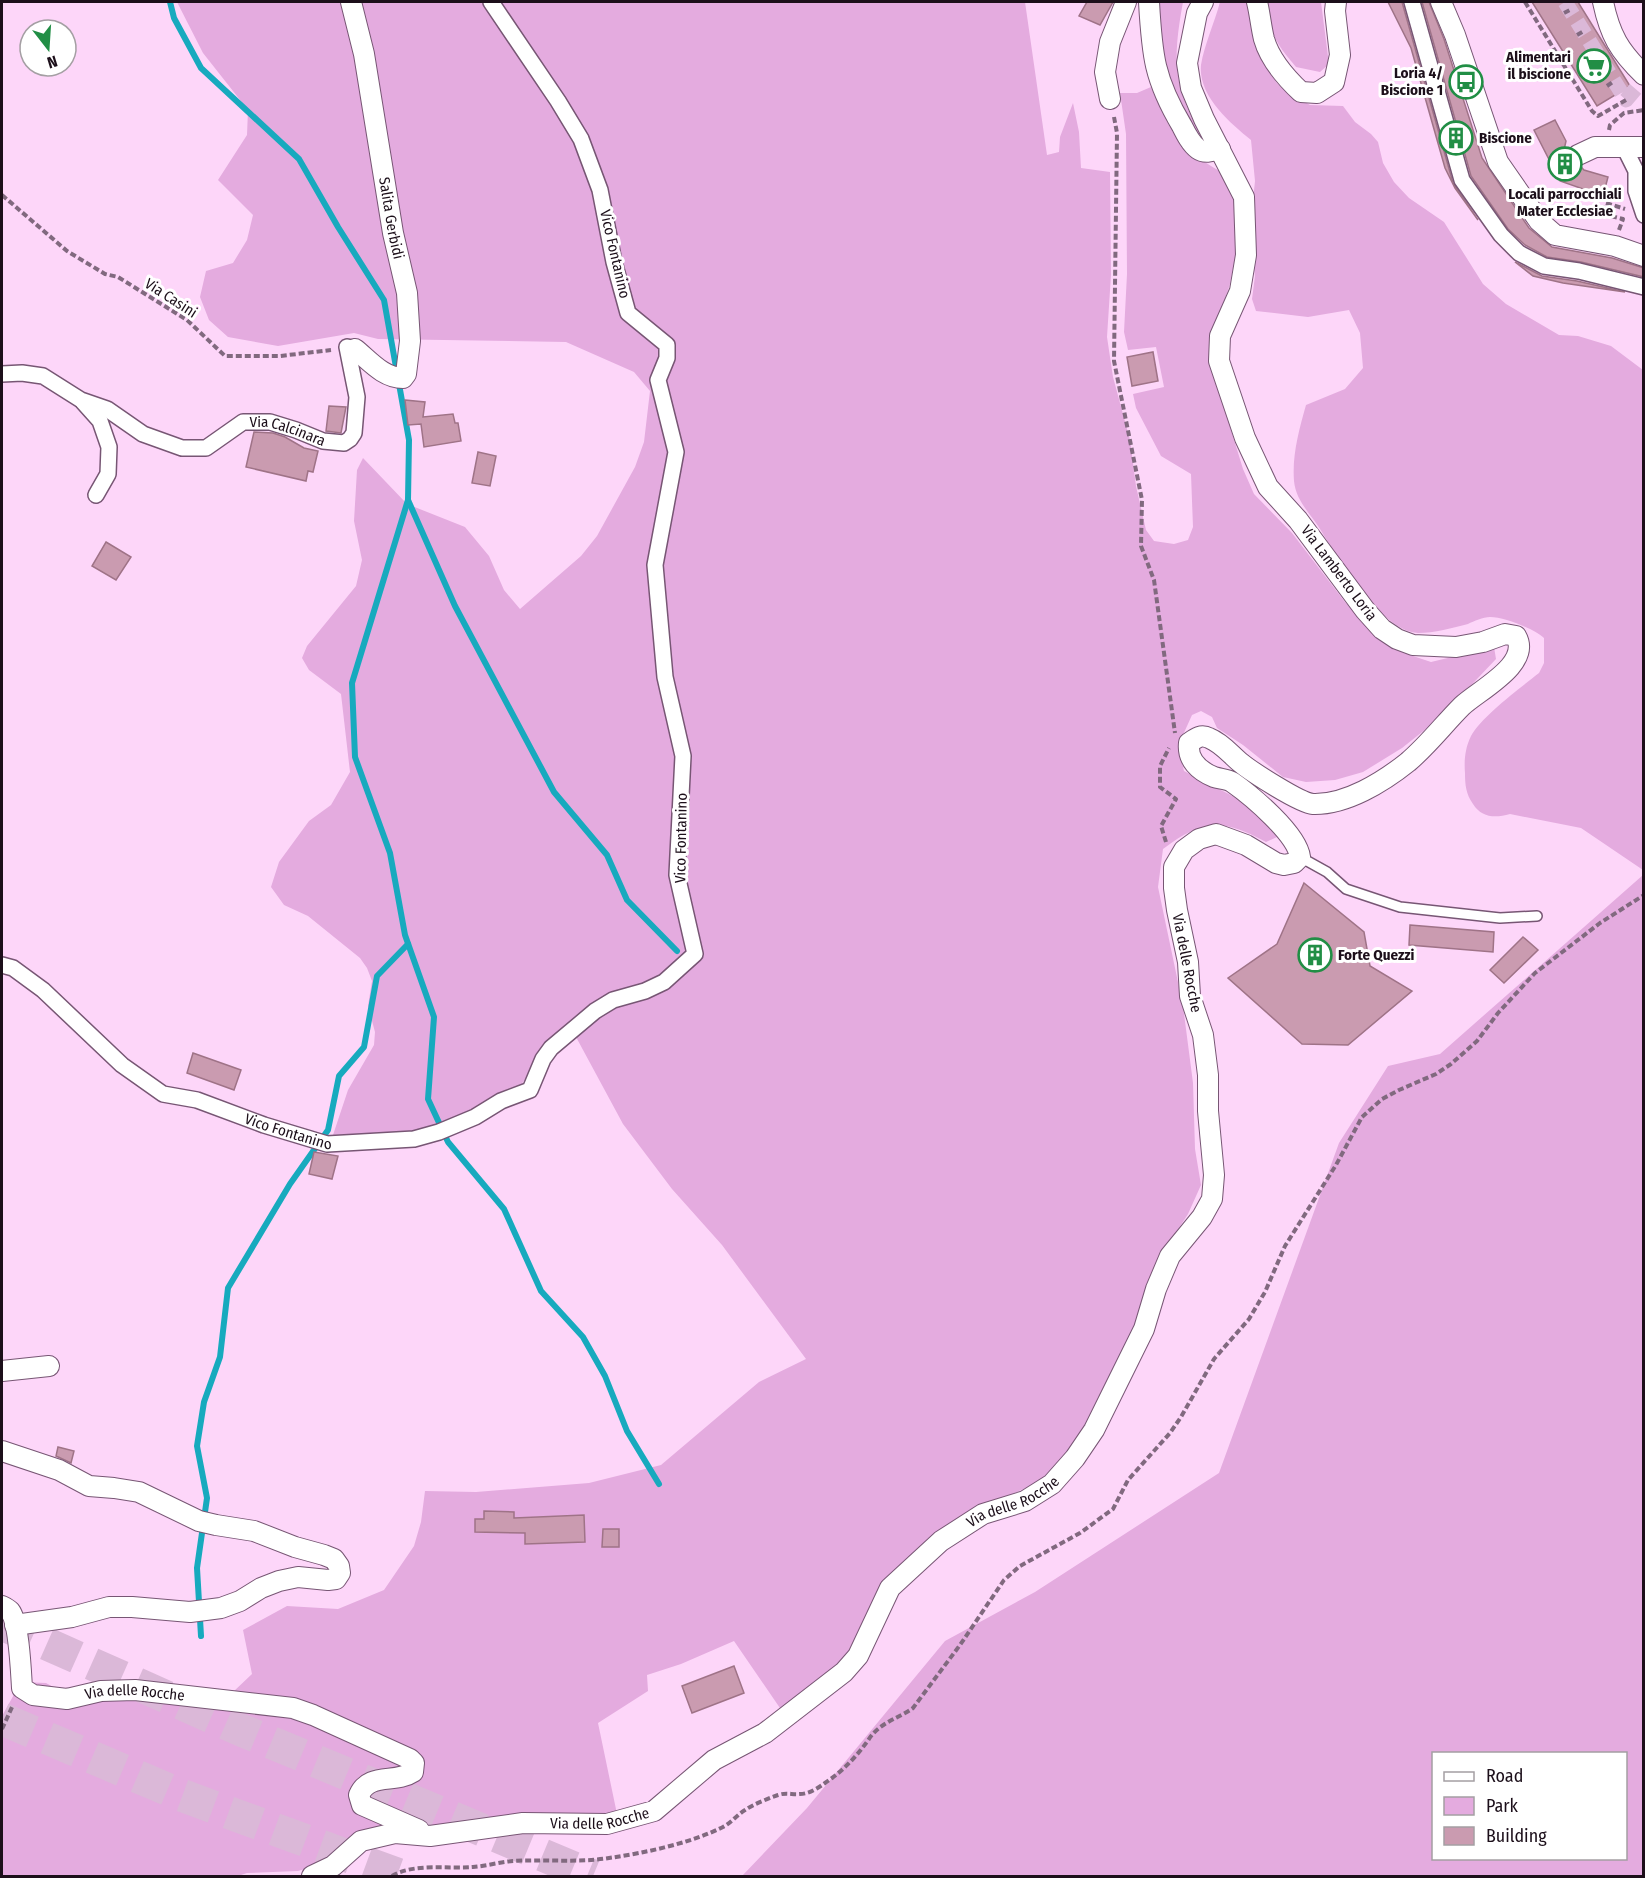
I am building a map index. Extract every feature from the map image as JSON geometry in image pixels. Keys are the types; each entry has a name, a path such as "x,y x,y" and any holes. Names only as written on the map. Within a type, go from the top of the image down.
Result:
{"street":[{"name":"Salita Gerbidi","path":"351,2 364,54 393,233 407,293 410,341 408,369 395,376 351,348"},
{"name":"Vico Fontanino","path":"2,964 13,968 43,990 122,1065 163,1094 197,1100 264,1125 327,1144 414,1139 475,1117 501,1101 530,1090 543,1059 551,1048 613,1000 645,991 664,982 695,954 677,875 683,756 665,676 655,564 676,452 658,380 667,358 667,345 628,313 614,262 600,190 581,139 558,101 490,2"},
{"path":"1110,99 1105,72 1110,42 1126,2"},
{"path":"1149,2 1152,53 1163,92 1198,150 1206,152 1220,149"},
{"name":"Via Lamberto Loria","path":"1203,2 1197,14 1187,63 1191,88 1203,119 1244,197 1246,255 1240,291 1220,336 1219,361 1245,438 1268,487 1298,520 1365,610 1382,629 1397,639 1413,645 1456,647 1483,642 1505,634 1516,636 1520,647 1512,664 1501,676 1461,707 1408,762 1359,793 1333,802 1311,804 1299,800 1254,774 1219,743 1208,737 1198,736 1189,742 1188,752 1196,766 1214,777 1230,780 1278,820 1299,849 1300,858"},
{"path":"1257,2 1264,40 1274,62 1301,92 1317,93 1334,82 1340,55 1335,2"},
{"path":"1412,2 1462,180 1501,235 1519,253 1544,266 1579,271 1644,287"},
{"path":"1442,2 1498,162 1539,221 1555,235 1616,246 1644,256"},
{"path":"1603,2 1608,28 1620,48 1644,75"},
{"path":"1578,155 1595,147 1634,147 1637,211"},
{"name":"Via Calcinara","path":"2,374 22,373 43,376 81,399 106,409 142,434 182,448 206,448 243,422 270,422 323,441 344,443 354,433 357,397 351,348"},
{"path":"81,399 100,421 109,447 108,474 96,495"},
{"path":"1174,867 1184,850 1199,838 1216,834 1246,845 1276,863 1284,865 1294,863 1300,858"},
{"name":"Via delle Rocche","path":"312,1876 333,1866 361,1841 395,1833 430,1836 524,1823 607,1824 654,1810 714,1760 765,1732 844,1672 858,1656 890,1588 941,1541 983,1514 1025,1501 1052,1484 1075,1458 1094,1430 1144,1329 1156,1289 1170,1256 1202,1217 1212,1199 1214,1165 1208,1111 1208,1075 1203,1035 1190,996 1188,962 1174,888 1174,867"},
{"path":"2,1371 49,1366"},
{"path":"2,1451 59,1470 89,1486 139,1492 199,1521 216,1526 254,1531 295,1547 324,1555 334,1559 339,1566 340,1573 336,1579 298,1577 279,1581 221,1608 190,1612 109,1607 72,1617 15,1625"},
{"path":"2,1606 9,1611 15,1625 22,1688"},
{"name":"Via delle Rocche","path":"22,1688 33,1695 68,1699 101,1691 135,1690 293,1708 313,1715 410,1759 414,1763 413,1773 408,1776 378,1779 362,1788 359,1795 362,1804 430,1836"}],"lane":[{"path":"1300,858 1326,872 1346,889 1400,907 1500,918 1537,916"}],"path":[{"path":"1525,2 1592,111 1598,116 1626,100"},
{"path":"1564,14 1570,9"},
{"path":"1577,35 1584,31"},
{"path":"1590,58 1598,54"},
{"path":"1607,86 1614,81"},
{"path":"1110,99 1117,133 1114,362 1142,500 1141,546 1154,580 1176,736"},
{"path":"1610,125 1624,112 1644,110"},
{"name":"Via Casini","path":"2,195 67,251 105,274 118,278 188,320 225,356 246,358 280,356 351,348"},
{"path":"1619,231 1623,219 1602,214 1606,203 1637,211"},
{"path":"1170,746 1160,766 1160,787 1176,799 1161,826 1174,867"},
{"path":"1128,1480 1170,1432 1215,1359 1249,1319 1265,1292 1286,1246 1310,1204 1333,1171 1362,1117 1382,1100 1436,1074 1451,1064 1477,1041 1498,1013 1535,973 1600,923 1644,894"},
{"path":"2,1730 22,1688"}],"green space":[{"path":"177,2 1025,2 1047,155 1059,152 1060,137 1073,103 1079,132 1081,168 1110,172 1111,275 1107,337 1113,377 1130,440 1136,486 1146,530 1154,541 1174,544 1188,540 1193,527 1191,474 1161,456 1136,408 1133,394 1164,387 1156,347 1128,350 1124,332 1127,274 1126,134 1120,93 1137,93 1151,87 1165,118 1179,140 1187,149 1227,175 1236,208 1236,252 1230,284 1219,317 1223,404 1243,469 1254,494 1292,533 1345,602 1380,638 1404,653 1431,662 1494,647 1496,659 1441,717 1402,748 1363,772 1335,780 1306,782 1283,777 1243,745 1217,728 1212,717 1201,711 1192,715 1178,746 1184,771 1250,805 1277,837 1266,842 1237,829 1213,825 1190,832 1163,849 1158,887 1183,1006 1193,1083 1195,1149 1201,1185 1188,1214 1159,1259 1128,1348 1069,1453 1044,1480 962,1516 856,1642 839,1666 782,1711 734,1641 681,1664 647,1675 648,1691 598,1723 617,1814 562,1813 513,1816 453,1825 379,1826 356,1837 327,1863 298,1871 247,1873 238,1876 2,1876 2,1716 21,1682 46,1683 57,1689 233,1692 252,1674 243,1630 287,1606 338,1609 384,1590 414,1546 421,1522 425,1491 476,1492 589,1483 661,1465 759,1382 806,1359 722,1245 672,1189 623,1124 569,1024 553,1037 519,1088 446,1124 411,1133 333,1135 348,1090 374,1045 375,1032 368,1006 372,981 360,958 308,916 284,905 271,887 279,862 309,821 331,805 350,772 341,694 309,670 302,658 307,646 356,586 362,560 354,521 357,470 363,458 407,504 465,527 489,556 504,590 520,609 581,556 597,536 635,467 644,442 650,391 634,372 566,342 378,339 354,333 278,346 228,337 209,320 200,297 206,271 233,263 247,240 253,215 218,180 247,135 248,110 203,53"},
{"path":"1156,2 1183,2 1177,42 1178,74 1187,106 1205,142 1199,143 1189,129 1159,53"},
{"path":"1220,2 1250,2 1249,12 1260,53 1276,82 1283,89 1310,105 1343,106 1355,122 1378,142 1383,163 1394,182 1409,198 1444,222 1483,284 1506,304 1559,335 1578,336 1611,346 1643,370 1643,870 1581,828 1510,814 1489,816 1480,812 1469,797 1465,764 1466,750 1471,736 1492,711 1539,673 1544,663 1544,638 1519,624 1490,617 1430,632 1418,633 1404,629 1375,607 1362,591 1298,495 1294,481 1294,462 1306,405 1345,389 1363,368 1360,333 1349,310 1308,317 1256,311 1252,299 1255,276 1250,228 1255,181 1251,140 1217,108 1201,76 1202,58"},
{"path":"1267,2 1321,2 1329,64 1320,72 1296,67 1283,51 1272,30"},
{"path":"1643,875 1643,1876 742,1876 807,1808 945,1641 1035,1592 1219,1473 1339,1143 1388,1066 1440,1054"}],"building":[{"path":"1087,2 1113,2 1100,25 1079,16"},
{"path":"1388,2 1402,2 1453,183 1478,220 1455,188 1445,168 1411,48"},
{"path":"1422,2 1429,2 1444,39 1482,158 1529,228 1552,247 1612,258 1644,268 1644,277 1581,262 1547,257 1525,245 1508,229 1471,176"},
{"path":"1532,2 1578,2 1630,86 1597,106"},
{"name":"Locali parrocchiali Mater Ecclesiae","path":"1555,120 1566,141 1564,150 1571,164 1608,177 1603,196 1560,181 1534,130"},
{"path":"1515,262 1542,276 1625,292 1533,276"},
{"path":"1153,352 1158,381 1132,386 1127,357"},
{"path":"405,400 425,402 423,417 453,414 455,423 458,423 461,441 424,447 421,424 408,425"},
{"path":"329,406 346,407 341,433 326,431"},
{"path":"254,432 273,433 304,448 318,451 313,472 308,471 306,481 246,467"},
{"path":"478,452 496,456 490,486 472,483"},
{"path":"106,542 131,557 116,580 92,566"},
{"name":"Forte Quezzi","path":"1304,883 1364,932 1370,966 1412,991 1348,1045 1302,1044 1228,978 1277,944"},
{"path":"1410,925 1494,932 1493,952 1409,945"},
{"path":"1523,937 1538,950 1504,983 1490,970"},
{"path":"193,1053 241,1070 234,1090 187,1073"},
{"path":"314,1152 338,1156 332,1179 309,1174"},
{"path":"58,1447 74,1451 71,1463 56,1456"},
{"path":"484,1511 514,1512 514,1518 584,1515 585,1542 525,1544 525,1533 475,1532 475,1519 484,1519"},
{"path":"603,1529 619,1529 619,1547 602,1547"},
{"path":"734,1666 744,1693 692,1713 682,1686"}],"waterway":[{"path":"170,2 174,18 201,68 299,159 384,300 409,440 408,500 455,606 554,792 607,855 627,900 677,951"},
{"path":"408,500 352,683 355,757 390,853 405,935 434,1017 428,1099 448,1142 504,1209 541,1291 583,1337 605,1376 627,1431 659,1484"},
{"path":"201,1636 197,1568 207,1498 197,1446 204,1402 220,1357 228,1288 290,1184 328,1130 339,1076 364,1047 377,976 408,944"}],"tunnel":[{"path":"1565,2 1626,100 1644,79"},
{"path":"2,1624 241,1730 593,1876"},
{"path":"2,1719 181,1795 402,1876"}],"place":[{"name":"Alimentari il biscione","path":"1594,66"},
{"name":"Loria 4/ Biscione 1","path":"1466,82"},
{"name":"Biscione","path":"1456,138"},
{"name":"Locali parrocchiali Mater Ecclesiae","path":"1565,164"},
{"name":"Forte Quezzi","path":"1315,955"}]}
